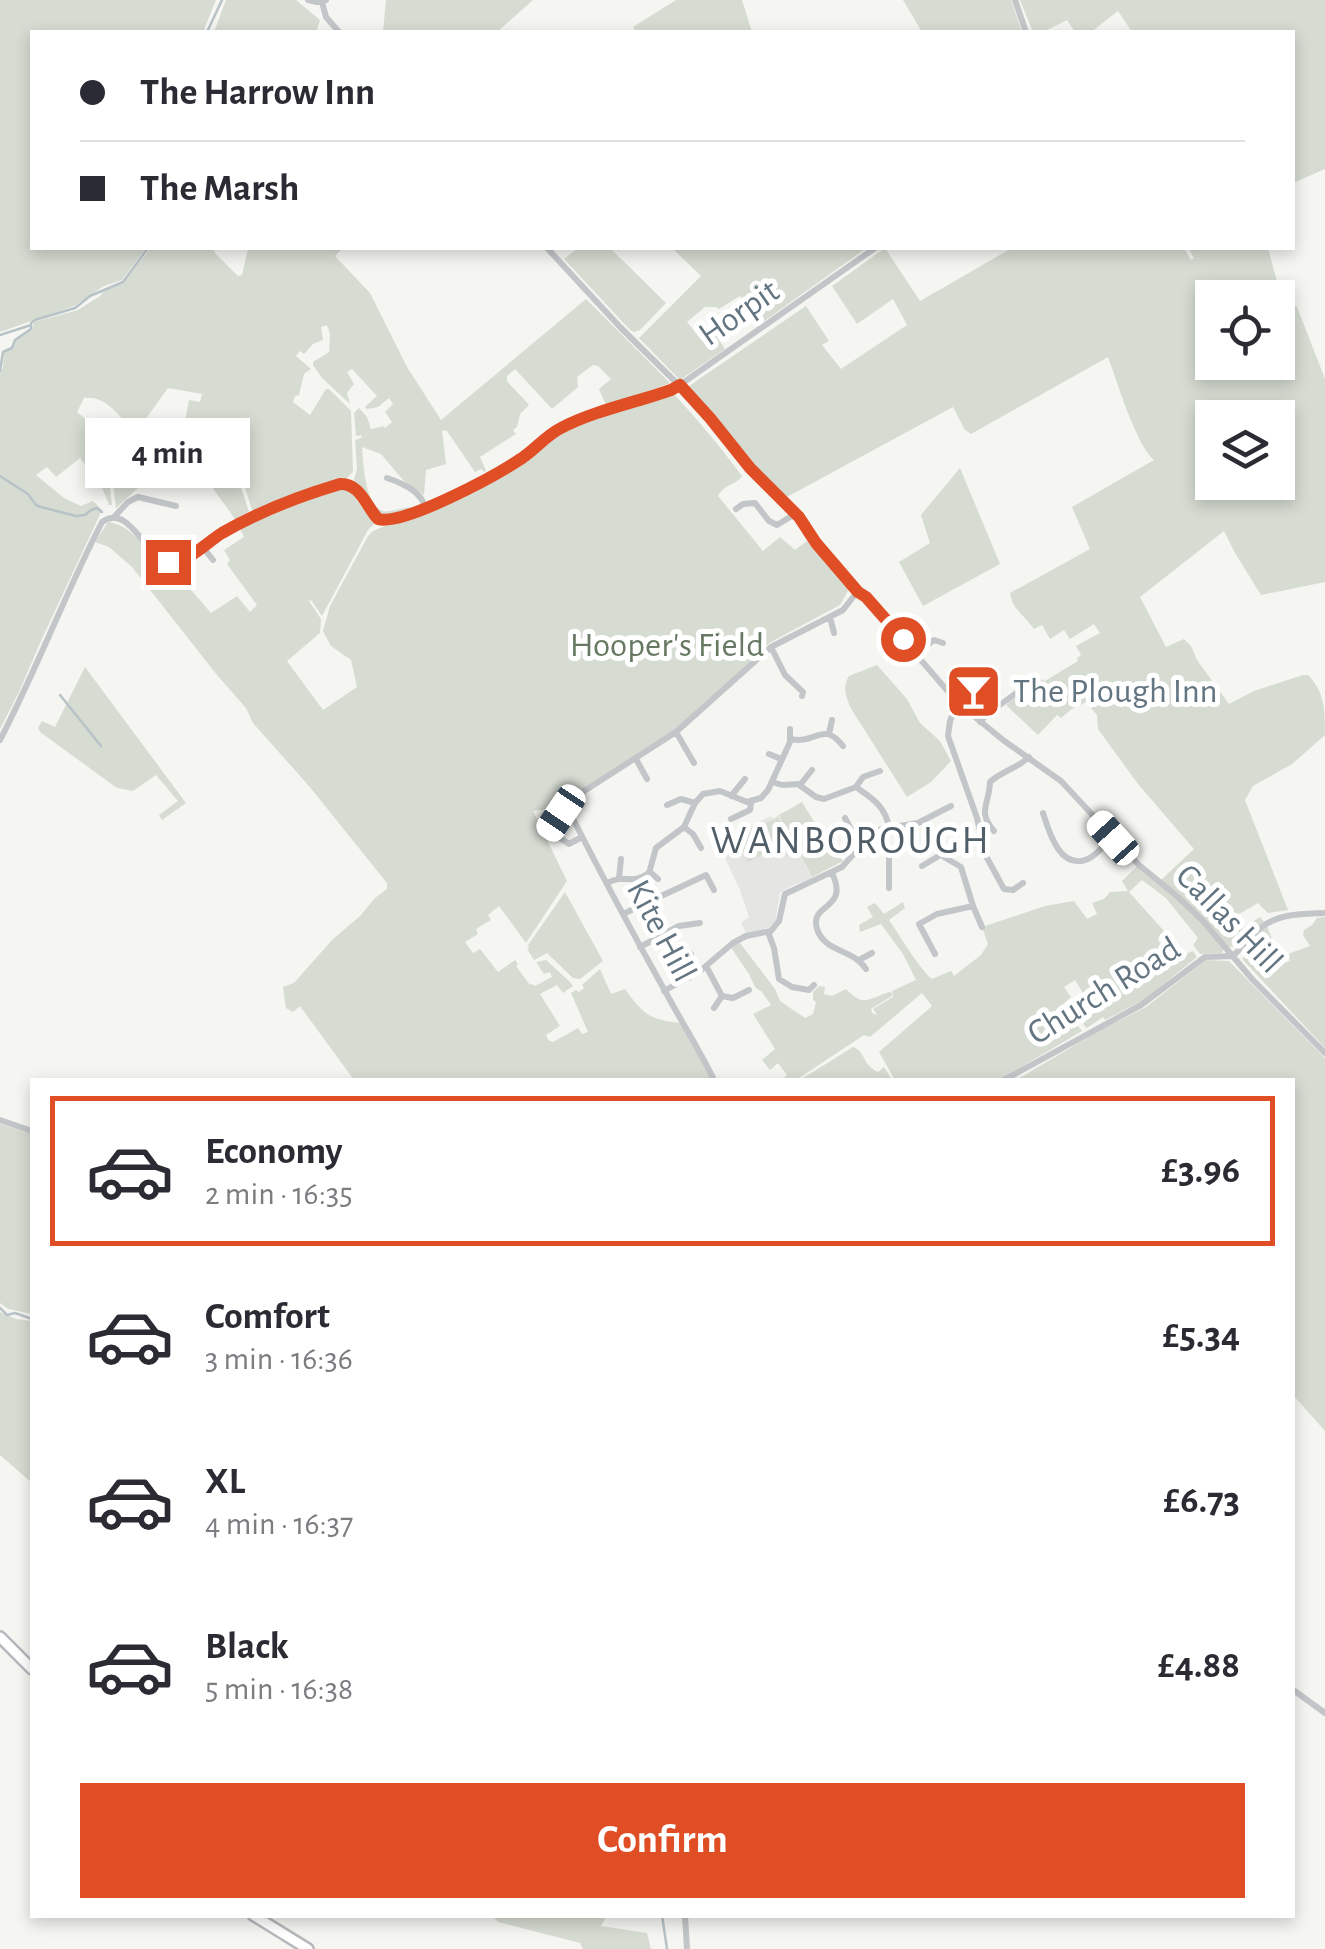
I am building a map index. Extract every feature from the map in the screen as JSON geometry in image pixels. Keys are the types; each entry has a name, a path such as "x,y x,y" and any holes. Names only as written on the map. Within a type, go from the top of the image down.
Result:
{"main road":[{"path":"0,1637 30,1667"},
{"path":"258,1918 308,1949"}],"street":[{"path":"308,0 324,1 326,17 337,30"},
{"path":"1015,0 1025,30"},
{"name":"Callas Hill","path":"549,250 710,418 958,703 1060,781 1139,865 1178,897 1325,1052"},
{"name":"Horpit","path":"202,546 252,517 340,484 354,486 380,520 394,520 468,489 518,461 566,425 680,385 872,250"},
{"path":"387,478 420,496 426,507"},
{"path":"0,740 104,520 114,517 138,497 176,506"},
{"path":"736,509 756,503 769,522 777,525 796,514"},
{"path":"114,517 125,522 160,558 170,563 181,561 202,546 214,560"},
{"path":"647,779 636,760 676,732 770,647 844,610 858,592"},
{"path":"830,616 834,633"},
{"path":"916,654 934,640 943,643"},
{"path":"770,647 786,674 803,692 802,696"},
{"path":"991,688 986,699 993,707"},
{"path":"980,722 993,707 1002,705 1020,690"},
{"path":"958,703 948,724 948,736 988,861 1006,890 1023,883"},
{"path":"830,734 832,720"},
{"path":"607,883 619,878 637,880 650,872 657,846 684,827 701,796 720,791 751,802 765,795 790,739 790,729"},
{"path":"676,732 694,759"},
{"path":"790,739 804,741 818,734 830,734 843,746"},
{"path":"769,754 780,759"},
{"path":"994,832 985,820 984,809 990,797 990,782 1029,757"},
{"name":"Kite Hill","path":"636,760 578,795 569,811 713,1078"},
{"path":"800,785 812,770"},
{"path":"856,788 863,778 880,771"},
{"path":"731,796 745,779"},
{"path":"772,782 800,785 824,799 856,788 879,804 889,826"},
{"path":"667,805 681,799 695,803"},
{"path":"731,820 750,810 751,802"},
{"path":"664,991 689,978 733,943 768,932 779,922 785,894 847,863 873,835 889,826 923,821 946,806"},
{"path":"1043,812 1056,847 1069,859 1089,859 1113,838"},
{"path":"561,813 549,831 569,844"},
{"path":"923,821 942,854 958,865 982,928"},
{"path":"845,822 863,844"},
{"path":"684,827 701,848"},
{"path":"873,835 888,854 889,888"},
{"path":"560,854 582,837"},
{"path":"922,866 942,854"},
{"path":"619,878 620,859"},
{"path":"650,872 658,879"},
{"path":"832,873 837,895 820,912 814,926 830,946 860,960 866,969"},
{"path":"623,914 706,875 714,890"},
{"path":"934,954 917,926 938,914 973,906"},
{"path":"1234,956 1272,920 1325,913"},
{"path":"640,947 680,926 700,923"},
{"path":"768,932 780,979 792,987 811,991"},
{"path":"1226,948 1242,948"},
{"path":"860,960 872,953"},
{"path":"689,978 682,962 690,954"},
{"name":"Church Road","path":"1008,1078 1141,1004 1206,957 1234,956"},
{"path":"706,966 722,996"},
{"path":"722,996 733,998 749,990"},
{"path":"714,1008 722,996"},
{"path":"0,1120 30,1130"},
{"path":"1295,1692 1325,1713"},
{"path":"685,1918 687,1949"}],"shaded area":[{"path":"779,815 812,878 780,893 775,922 747,935 741,923 749,917 718,843"}],"green space":[{"path":"0,0 216,0 204,30 30,30 30,250 144,250 122,280 104,286 74,306 0,332"},
{"path":"226,0 296,0 320,20 317,30 215,30"},
{"path":"386,0 533,0 499,30 383,30"},
{"path":"676,0 742,0 751,30 635,30 633,27"},
{"path":"903,0 1011,0 1021,30 921,30"},
{"path":"1020,0 1325,0 1325,169 1295,182 1295,30 1131,30 1118,11 1094,30 1074,30 1067,20 1047,30 1032,30"},
{"path":"149,250 214,250 238,276 242,275 248,250 341,250 335,256 370,293 407,367 441,420 586,299 670,383 607,407 599,389 611,379 593,365 577,377 578,387 552,409 515,369 507,381 529,405 520,414 513,430 516,434 480,457 486,471 475,472 447,431 442,430 446,464 426,470 424,495 404,481 381,454 362,447 372,501 386,511 409,507 411,511 384,518 377,515 353,483 357,469 355,440 362,435 356,436 354,413 359,408 371,429 385,428 392,422 385,412 393,404 389,398 378,407 367,409 377,396 352,369 347,372 354,384 347,393 350,404 322,378 313,362 329,352 327,325 321,327 323,340 296,356 311,369 304,374 299,395 293,402 310,415 329,389 351,411 353,472 345,480 253,513 237,474 184,426 189,400 200,402 202,394 168,388 139,423 159,441 166,435 171,458 116,508 107,433 120,435 127,424 103,402 84,398 77,412 104,434 112,505 80,458 56,477 47,467 36,475 64,498 81,506 93,501 102,510 0,729 0,373 4,352 13,349 16,340 32,330 34,322 78,310 106,289 123,283"},
{"path":"575,250 612,250 666,303 640,330 631,331 564,259"},
{"path":"674,250 864,250 759,325 740,296 719,309 705,307 687,322 702,341 715,334 725,349 680,380 639,338 701,276"},
{"path":"882,250 886,250 920,301 1009,250 1185,250 1191,260 1194,258 1189,250 1269,250 1277,280 1195,280 1195,380 1295,380 1295,306 1325,379 1325,582 1261,595 1224,531 1140,597 1166,647 1184,639 1229,704 1303,675 1308,675 1318,688 1325,735 1292,764 1253,786 1245,800 1288,910 1268,913 1258,903 1227,921 1235,933 1260,917 1264,922 1240,945 1224,948 1222,953 1200,954 1193,945 1198,938 1166,898 1142,880 1129,892 1164,931 1159,942 1177,958 1193,951 1197,957 1145,999 1087,1028 1083,1024 1095,1012 1075,980 1064,987 1071,997 1062,1005 1082,1031 1003,1078 894,1078 879,1052 932,1006 922,993 870,1037 864,1035 799,1078 784,1078 787,1075 778,1063 770,1070 762,1060 775,1049 753,1014 771,1005 732,949 740,943 780,1001 805,1018 813,1014 813,992 819,986 825,987 824,994 832,996 846,989 861,1000 892,993 871,1009 877,1015 873,1009 893,997 892,991 916,980 881,924 860,932 859,925 873,917 867,907 875,903 884,914 903,902 905,908 889,920 910,951 932,979 951,971 954,976 981,955 988,944 982,927 1045,906 1074,901 1087,919 1097,914 1092,903 1110,892 1128,891 1122,881 1137,866 1158,883 1194,849 1138,784 1098,729 1097,715 1091,708 1109,699 1106,693 1061,718 1057,715 1038,735 1006,705 1040,679 1045,681 1078,661 1081,655 1076,646 1100,633 1094,624 1070,639 1064,630 1050,639 1042,625 1034,629 1016,608 1010,593 1090,549 1072,507 1154,460 1134,427 1108,357 971,434 953,407 785,498 743,455 689,386 806,306 829,341 822,345 841,369 907,325 893,299 857,324 832,286"},
{"name":"Hooper's Field","path":"672,392 742,476 718,496 763,551 780,537 795,550 807,541 849,589 840,605 751,657 749,666 676,732 585,790 562,800 566,806 533,811 567,881 526,943 499,906 488,915 491,920 476,929 478,934 465,942 473,953 480,949 498,972 515,960 530,985 552,977 550,972 544,974 536,962 546,960 571,983 573,986 563,993 557,985 540,994 560,1026 546,1035 548,1040 553,1042 578,1028 582,1034 588,1032 571,993 584,988 582,985 600,969 611,994 625,989 649,1015 682,1023 712,1078 353,1078 300,1006 293,1012 286,1008 283,987 294,983 332,940 387,889 387,883 253,723 246,708 132,567 109,547 95,542 108,522 116,524 139,540 164,568 173,569 211,613 237,596 250,612 257,605 227,564 230,560 224,550 244,537 239,526 348,488 374,524 322,616 309,601 321,619 320,633 287,661 323,710 357,687 351,660 331,646 323,631 330,606 368,536 469,491 576,426"},
{"path":"183,437 189,437 235,477 249,512 235,519 214,490 200,457"},
{"path":"960,468 1000,564 923,606 899,562 930,543 921,515"},
{"path":"877,665 907,699 920,723 940,741 951,761 931,782 907,797 846,695 849,676"},
{"path":"85,667 186,803 162,820 159,815 178,801 156,775 133,791 117,788 40,732 42,721 55,727"},
{"path":"802,802 843,861 812,877 779,815"},
{"path":"778,817 790,840 748,862 736,839"},
{"path":"565,892 603,961 580,979 573,978 547,953 534,960 527,949"},
{"path":"1325,917 1325,1048 1243,960 1244,947 1267,926 1273,942 1264,951 1271,967 1290,961 1288,954 1310,946 1304,930 1317,918"},
{"path":"1206,960 1229,961 1325,1058 1325,1431 1295,1397 1295,1078 1019,1078 1146,1007"},
{"path":"853,1047 873,1069 878,1072 884,1067 891,1078 803,1078"},
{"path":"0,1124 30,1133 30,1314 0,1303"},
{"path":"0,1312 30,1321 30,1481 0,1455"},
{"path":"494,1918 605,1918 601,1926 647,1933 651,1949 583,1949 580,1943"}],"waterway":[{"path":"208,30 222,0"},
{"path":"0,371 3,352 31,329 31,323 75,308 90,296 123,282 147,250"},
{"path":"0,335 31,325"},
{"path":"0,476 41,507 76,516 97,508 102,512"},
{"path":"60,695 101,746"},
{"path":"0,1308 7,1315 15,1313 30,1318"},
{"path":"662,1918 667,1949"}],"place":[{"name":"The Plough Inn","path":"974,691"}],"district":[{"name":"WANBOROUGH","path":"851,841"}],"route":[{"path":"168,562 181,561 252,517 340,484 356,489 378,519 394,520 472,487 518,461 566,425 680,385 903,639"}]}
